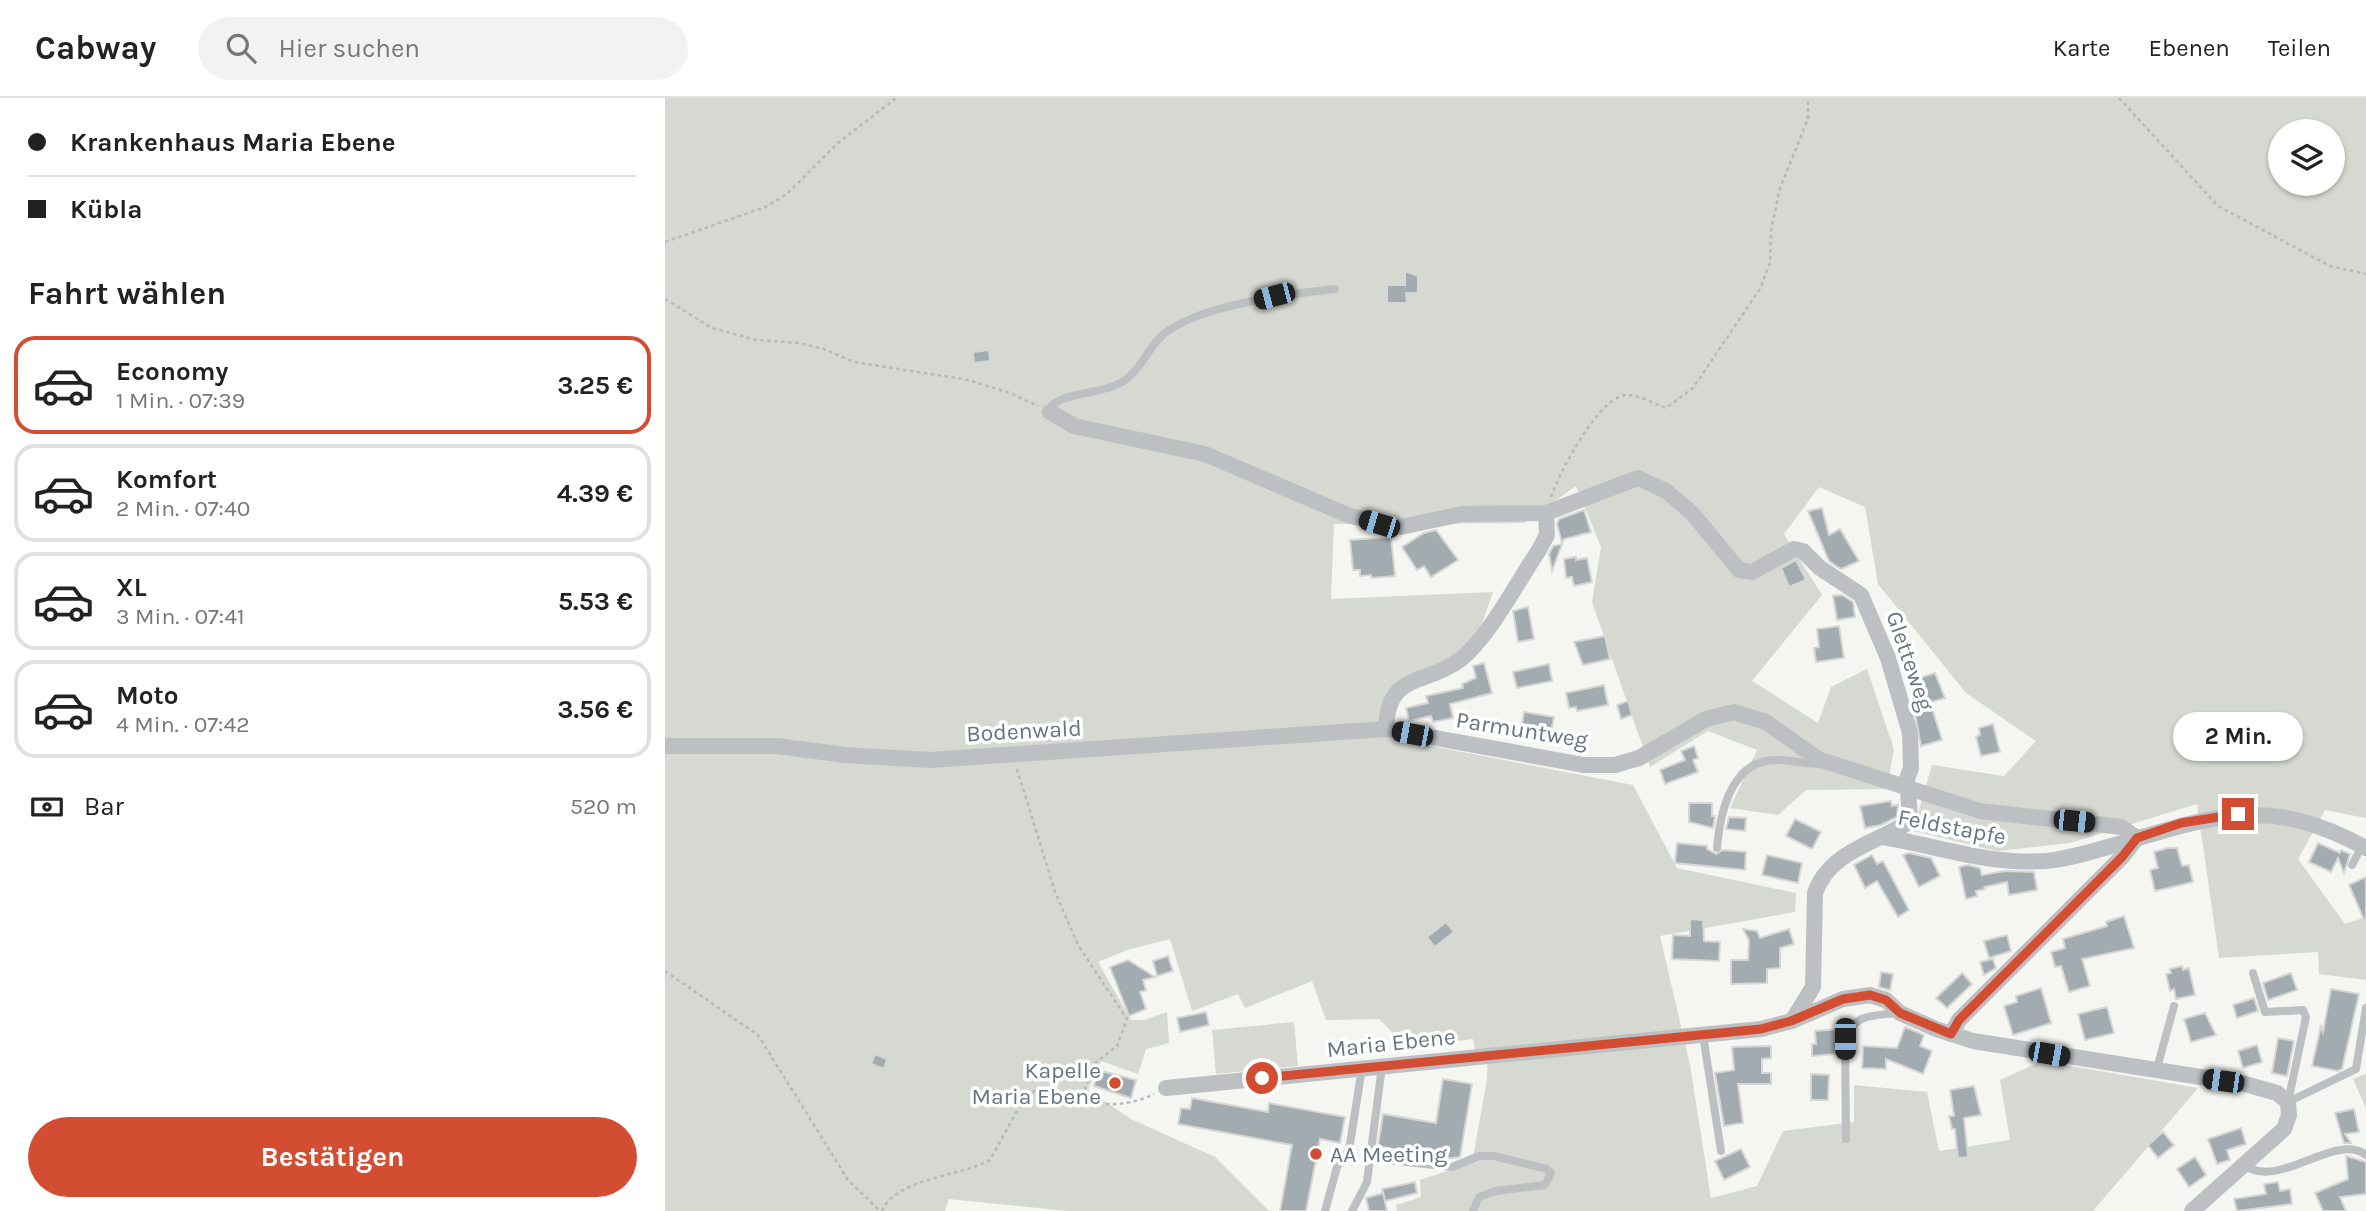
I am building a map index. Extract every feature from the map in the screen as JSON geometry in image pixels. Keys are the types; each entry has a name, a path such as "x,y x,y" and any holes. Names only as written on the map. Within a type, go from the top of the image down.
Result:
{"street":[{"path":"1050,412 1074,426 1205,454 1350,516 1379,524 1401,527 1462,514 1546,513 1547,535 1539,550 1474,646 1444,669 1399,689 1387,705 1386,729"},
{"name":"Gletteweg","path":"1546,513 1638,478 1666,491 1692,513 1739,570 1752,572 1794,549 1803,551 1820,568 1861,596 1881,637 1910,733 1909,788"},
{"name":"Parmuntweg","path":"1386,729 1584,765 1615,765 1639,758 1706,719 1734,712 1766,722 1818,759 1980,811 2121,827 2137,838"},
{"name":"Bodenwald","path":"665,746 777,746 845,755 930,760 1386,729"},
{"name":"Feldstapfe","path":"1791,1021 1812,987 1815,893 1820,879 1830,866 1844,856 1904,825 1910,816 1909,788"},
{"name":"Feldstapfe","path":"1883,837 1980,859 2013,862 2082,855 2181,823 2224,814 2252,813 2280,815 2333,830 2364,847"},
{"path":"1951,1034 1959,1020 2122,857 2137,838"},
{"name":"Maria Ebene","path":"1166,1088 1761,1029 1791,1021 1843,999 1870,995 1886,1000 1900,1013 1951,1034 2001,1046 2245,1084 2277,1093 2288,1102"},
{"path":"2192,1211 2284,1129 2289,1115 2288,1102"}],"lane":[{"path":"1050,412 1052,405 1060,399 1108,388 1127,378 1156,341 1171,329 1230,307 1274,296 1335,289"},
{"path":"1717,848 1720,818 1727,796 1737,779 1754,765 1774,760 1834,764"},
{"path":"2352,865 2364,847"},
{"path":"2253,974 2265,1012 2303,1010 2305,1017 2288,1102"},
{"path":"2156,1072 2174,1006"},
{"path":"2288,1102 2356,1069 2366,1009"},
{"path":"1846,1139 1845,1039 1849,1028 1869,1015 1900,1013"},
{"path":"1703,1035 1721,1151"},
{"path":"1352,1211 1367,1182 1382,1066"},
{"path":"1325,1211 1337,1167 1349,1150 1362,1068"},
{"path":"2245,1164 2253,1170 2268,1170 2295,1165 2344,1149 2358,1149 2366,1155"},
{"path":"1370,1158 1452,1167 1479,1156 1494,1156 1547,1169 1551,1173 1545,1185 1495,1191 1479,1197 1473,1211"}],"path":[{"path":"665,242 765,207 787,194 838,143 896,98"},
{"path":"1546,513 1559,474 1612,399 1628,395 1666,408 1693,388 1761,289 1770,264 1771,230 1780,188 1808,119 1808,98"},
{"path":"2119,98 2218,206 2330,266 2366,274"},
{"path":"665,299 712,328 756,340 824,349 855,362 969,380 1010,393 1050,412"},
{"path":"1016,755 1016,765 1055,892 1078,945 1127,1019 1117,1046 1095,1063 1080,1101"},
{"path":"665,971 758,1035 848,1180 881,1211 894,1194 907,1187 946,1177 990,1160 1023,1100 1038,1087 1094,1105 1138,1102 1166,1088"}],"shaded area":[{"path":"665,98 2366,98 2366,818 2325,810 2298,859 2345,924 2366,917 2366,980 2319,974 2318,952 2219,958 2197,804 2070,843 1997,851 1913,831 1932,765 2004,776 2036,741 1966,693 1878,584 1865,507 1819,487 1784,534 1822,595 1752,681 1818,723 1831,687 1867,669 1894,749 1887,789 1806,790 1778,815 1730,808 1757,750 1708,731 1650,767 1592,602 1601,547 1576,486 1524,523 1334,524 1331,599 1493,592 1468,663 1397,698 1390,738 1633,785 1677,868 1796,893 1795,912 1660,936 1690,1065 1711,1198 1757,1186 1783,1131 1854,1122 1854,1085 1927,1092 1939,1151 2010,1140 2000,1080 2042,1061 2198,1088 2093,1211 1397,1211 1396,1205 1421,1197 1420,1180 1472,1163 1487,1080 1488,1051 1475,1050 1473,1039 1427,1045 1425,1036 1399,1039 1379,1019 1326,1020 1312,981 1245,1008 1238,994 1192,1011 1170,939 1127,950 1098,962 1131,1020 1144,1020 1167,1012 1169,1043 1146,1049 1138,1074 1101,1061 1088,1090 1131,1119 1215,1157 1269,1211 1067,1211 949,1199 945,1211 665,1211"},
{"path":"1294,1022 1298,1066 1216,1074 1212,1030"},
{"path":"2366,1074 2366,1108 2353,1079"}],"building":[{"path":"1405,271 1418,276 1418,293 1406,293 1407,303 1387,303 1387,285 1405,285"},
{"path":"989,350 990,361 974,363 973,352"},
{"path":"1822,508 1829,535 1840,529 1859,561 1841,569 1829,561 1808,511"},
{"path":"1584,510 1591,532 1564,539 1562,543 1557,524 1559,519"},
{"path":"1436,530 1458,560 1431,577 1424,566 1417,570 1402,547 1424,533"},
{"path":"1391,537 1395,576 1372,578 1371,575 1360,576 1360,570 1353,570 1350,540"},
{"path":"1562,544 1552,571 1549,554 1553,546"},
{"path":"1576,557 1576,560 1587,558 1592,582 1574,586 1572,577 1566,578 1564,559"},
{"path":"1796,560 1806,580 1789,587 1781,568"},
{"path":"1842,595 1853,602 1855,617 1837,620 1833,596"},
{"path":"1528,607 1534,639 1518,642 1513,611"},
{"path":"1839,626 1844,658 1816,662 1814,648 1819,647 1817,629"},
{"path":"1605,636 1610,659 1583,665 1574,642"},
{"path":"1484,663 1492,693 1450,704 1453,718 1433,722 1431,716 1409,721 1406,708 1428,703 1426,696 1463,688 1462,684 1476,678 1473,666"},
{"path":"1549,664 1552,681 1517,688 1513,672"},
{"path":"1935,673 1945,698 1921,705 1913,680"},
{"path":"1604,685 1608,705 1577,711 1576,707 1569,708 1566,693"},
{"path":"1628,701 1632,715 1621,719 1617,705"},
{"path":"1932,708 1942,740 1921,746 1915,714"},
{"path":"1524,712 1554,717 1549,742 1520,737"},
{"path":"1993,724 2000,752 1981,756 1976,737 1980,735 1979,728"},
{"path":"1694,746 1698,758 1693,760 1698,772 1665,784 1660,770 1685,760 1681,751"},
{"path":"1891,801 1892,806 1898,805 1897,817 1881,825 1865,828 1860,806"},
{"path":"1689,803 1712,803 1712,816 1715,816 1713,828 1689,822"},
{"path":"1729,817 1746,818 1745,831 1726,829"},
{"path":"1795,819 1821,832 1812,849 1786,836"},
{"path":"1677,843 1707,846 1707,849 1716,854 1723,850 1746,852 1745,870 1675,863"},
{"path":"2318,843 2340,853 2341,850 2350,854 2344,873 2338,858 2331,872 2309,862"},
{"path":"2177,848 2182,866 2189,865 2193,882 2155,891 2150,870 2158,868 2154,852"},
{"path":"1909,853 1931,858 1940,876 1919,887 1903,855"},
{"path":"1767,855 1802,863 1798,883 1762,875"},
{"path":"1872,855 1877,864 1883,861 1909,910 1898,917 1877,881 1865,888 1854,865"},
{"path":"1968,865 1980,868 1982,875 2005,871 2034,872 2037,890 2009,895 2007,882 1984,887 1985,889 1976,891 1977,896 1966,899 1959,867"},
{"path":"2366,877 2366,924 2349,885"},
{"path":"2124,916 2134,948 2082,959 2090,986 2069,992 2061,966 2055,967 2051,952 2065,948 2063,939 2107,926 2106,922"},
{"path":"1690,919 1703,920 1704,941 1720,942 1719,961 1672,959 1673,935 1690,936"},
{"path":"1446,922 1454,932 1435,947 1427,937"},
{"path":"1743,929 1757,931 1760,938 1789,929 1794,944 1780,948 1780,968 1767,969 1767,983 1731,984 1731,960 1748,960 1749,940"},
{"path":"2007,935 2011,951 1989,958 1984,941"},
{"path":"1168,956 1173,971 1157,976 1153,961"},
{"path":"1993,959 1996,968 1984,975 1980,962"},
{"path":"1128,960 1155,977 1143,980 1146,990 1140,992 1146,1009 1129,1016 1110,967"},
{"path":"2182,966 2183,970 2189,968 2195,995 2176,999 2174,989 2170,991 2166,974 2171,973 2170,969"},
{"path":"1881,972 1893,974 1890,990 1879,987"},
{"path":"1962,973 1972,984 1947,1008 1936,998"},
{"path":"2291,973 2297,990 2268,1000 2263,983"},
{"path":"2041,988 2051,1023 2013,1035 2004,1006 2017,1002 2016,996"},
{"path":"2331,989 2359,994 2342,1069 2338,1071 2312,1066 2321,1026 2323,1032"},
{"path":"2254,998 2258,1011 2237,1018 2233,1005"},
{"path":"2107,1007 2114,1033 2085,1040 2078,1014"},
{"path":"1206,1012 1209,1025 1180,1032 1177,1018"},
{"path":"2205,1013 2216,1035 2191,1042 2184,1019"},
{"path":"1905,1027 1924,1035 1920,1046 1932,1051 1923,1074 1886,1059 1886,1069 1862,1068 1863,1046 1897,1048"},
{"path":"1839,1029 1835,1054 1812,1056 1812,1044 1816,1044 1815,1031"},
{"path":"2278,1038 2294,1041 2287,1076 2272,1073"},
{"path":"2257,1045 2262,1062 2243,1068 2238,1051"},
{"path":"1771,1046 1771,1058 1762,1059 1762,1073 1771,1073 1771,1084 1738,1084 1743,1123 1724,1126 1715,1073 1734,1070 1732,1047"},
{"path":"875,1054 887,1059 884,1069 871,1064"},
{"name":"Kapelle Maria Ebene","path":"1097,1072 1136,1080 1131,1098 1094,1086"},
{"path":"1811,1074 1829,1075 1828,1100 1811,1100"},
{"path":"1443,1079 1472,1084 1460,1157 1443,1159 1378,1146 1383,1114 1436,1123"},
{"path":"1974,1086 1981,1115 1964,1118 1968,1157 1958,1158 1955,1129 1952,1129 1949,1116 1954,1116 1950,1090"},
{"path":"1192,1098 1268,1112 1269,1103 1345,1117 1340,1143 1320,1139 1306,1211 1280,1211 1292,1145 1178,1124 1181,1108 1190,1109"},
{"path":"2354,1109 2359,1132 2345,1134 2351,1143 2344,1143 2335,1113"},
{"path":"2241,1128 2246,1144 2227,1150 2230,1160 2217,1164 2208,1139"},
{"path":"2163,1132 2174,1145 2158,1158 2148,1145"},
{"path":"1741,1149 1750,1167 1724,1180 1715,1161"},
{"path":"2346,1156 2366,1162 2366,1194 2340,1197 2346,1211 2323,1211 2315,1193 2348,1179"},
{"path":"2195,1157 2206,1175 2189,1187 2177,1169"},
{"path":"1415,1182 1417,1193 1385,1201 1382,1189"},
{"path":"2278,1182 2280,1191 2290,1189 2292,1204 2237,1211 2234,1199 2266,1194 2264,1184"},
{"path":"1383,1193 1387,1211 1369,1211 1366,1198"}],"place":[{"name":"Kapelle Maria Ebene","path":"1115,1083"},
{"name":"AA Meeting","path":"1316,1154"}],"route":[{"path":"1262,1078 1761,1029 1791,1021 1843,999 1870,995 1886,1000 1900,1013 1951,1034 1959,1020 2122,857 2137,838 2181,823 2224,814 2238,814"}]}
